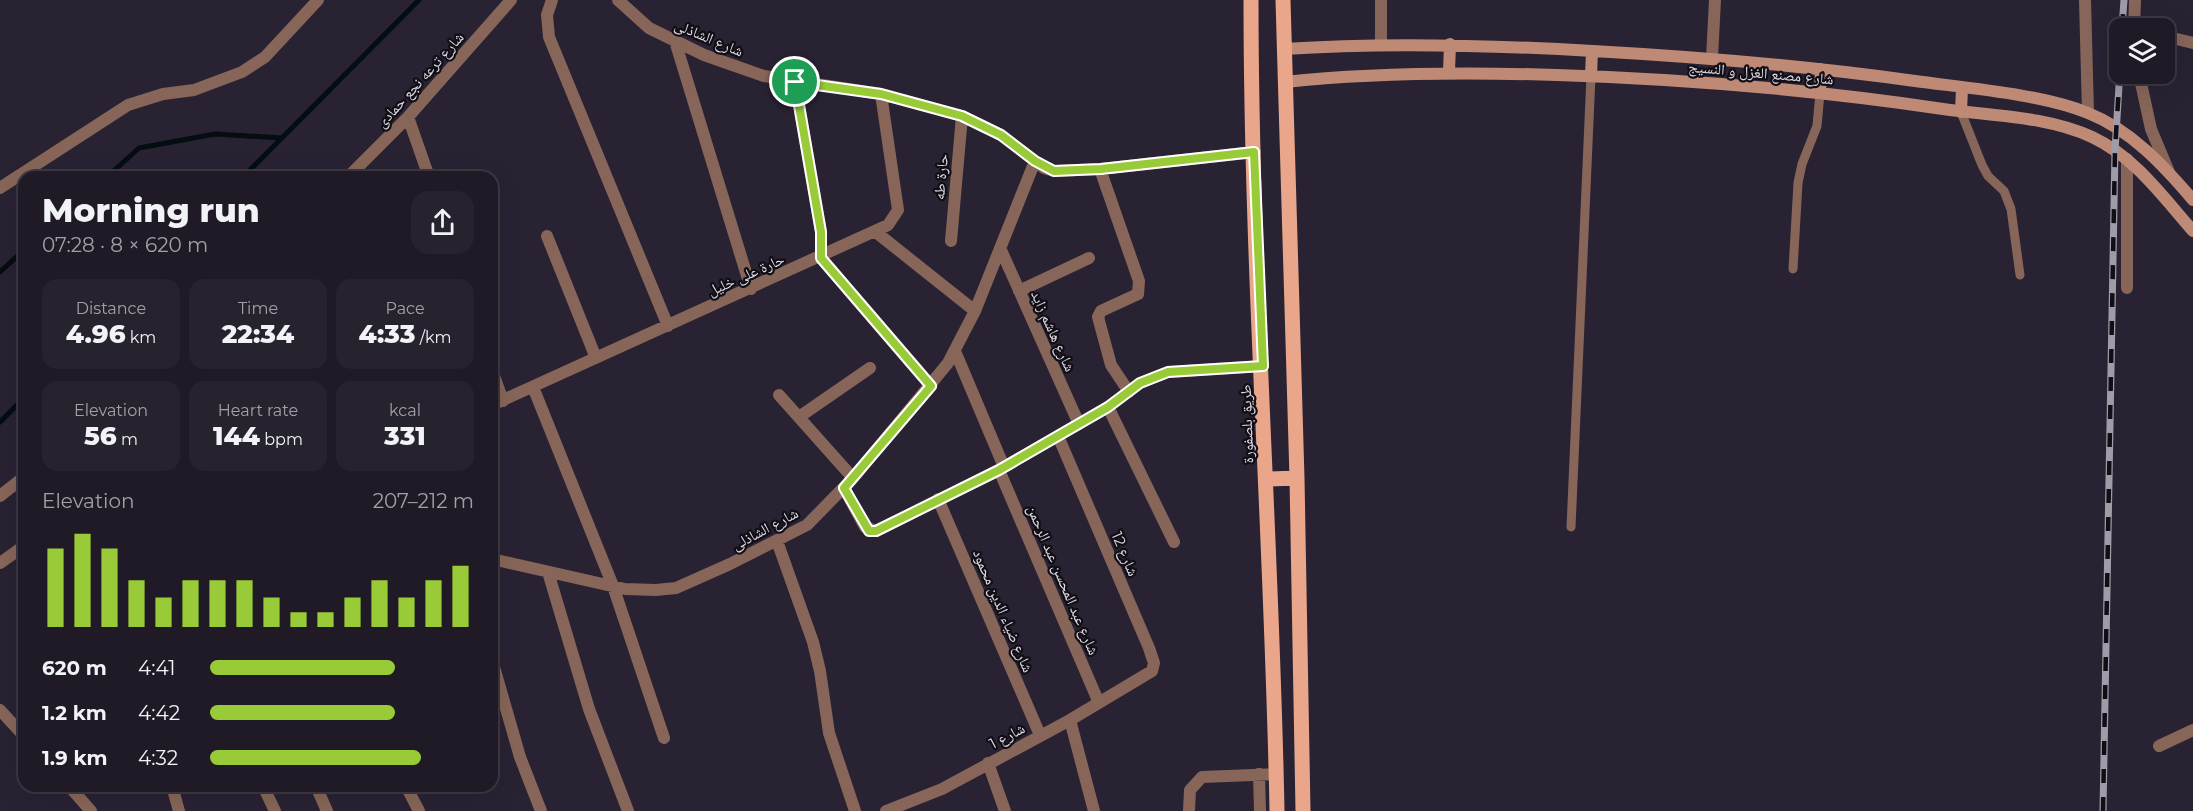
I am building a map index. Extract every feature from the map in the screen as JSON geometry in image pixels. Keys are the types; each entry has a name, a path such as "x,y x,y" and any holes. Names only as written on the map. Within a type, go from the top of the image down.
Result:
{"main road":[{"name":"طريق بلصفورة","path":"1251,0 1254,152 1278,811"},
{"path":"1283,0 1297,478 1303,811"},
{"name":"شارع مصنع الغزل و النسيج","path":"1284,49 1381,44 1450,44 1712,58 1821,69 2056,103 2088,113 2116,127 2170,174 2193,200"},
{"path":"1449,72 1450,44"},
{"path":"1591,76 1592,51"},
{"path":"1821,69 1821,93"},
{"name":"شارع مصنع الغزل و النسيج","path":"1285,82 1364,75 1449,72 1591,76 1821,93 2071,128 2094,138 2127,159 2193,231"},
{"path":"1961,112 1962,88"},
{"path":"1267,479 1297,478"}],"street":[{"path":"26,171 128,105 163,94 194,90 242,72 265,57 318,0"},
{"name":"شارع ترعه نجع حمادى","path":"354,171 408,117 511,0"},
{"path":"552,0 547,15 549,37 668,326"},
{"name":"شارع الشاذلى","path":"618,0 636,19 675,41 733,66 795,82 881,94 962,116 1001,135 1035,161 1054,171 1101,169 1254,152"},
{"path":"1381,0 1381,44"},
{"path":"1712,58 1715,0"},
{"path":"2085,0 2088,113"},
{"path":"2134,18 2135,0"},
{"path":"2175,39 2193,43"},
{"path":"675,41 751,289"},
{"path":"795,82 821,232 821,258 931,386"},
{"path":"2141,84 2151,129 2170,174"},
{"name":"حارة على خليل","path":"498,403 877,233 895,219 898,210 881,94"},
{"name":"حارة طه","path":"951,241 962,116"},
{"path":"408,117 427,171"},
{"path":"2127,159 2127,288"},
{"name":"شارع الشاذلى","path":"498,560 637,590 676,588 807,525 853,478 931,386 955,351 1001,250 1035,161"},
{"path":"1101,169 1139,281 1137,294 1101,310 1098,317 1111,365 1129,392"},
{"path":"0,188 18,176"},
{"path":"877,233 975,311"},
{"path":"547,236 597,358"},
{"name":"شارع هاشم زايد","path":"1001,250 1079,424"},
{"path":"1019,291 1089,258"},
{"name":"شارع عبد المحسن عبد الرحمن","path":"955,351 1099,703"},
{"path":"844,488 869,531 876,531 1001,468 1108,407 1154,376 1168,372 1263,366"},
{"path":"799,417 870,368"},
{"path":"533,387 613,586 664,738"},
{"path":"779,395 853,478"},
{"path":"1108,407 1174,542"},
{"name":"شارع 12","path":"1058,436 1152,656 1152,671 1140,680"},
{"path":"0,496 18,482"},
{"name":"شارع ضياء الدين محمود","path":"938,499 1040,735"},
{"path":"777,541 813,642 820,671 829,733 855,811"},
{"path":"0,563 18,550"},
{"path":"548,572 589,709 628,811"},
{"name":"شارع 1","path":"891,810 942,789 1140,680"},
{"path":"498,681 520,757 541,811"},
{"path":"0,710 18,730"},
{"path":"1070,720 1094,811"},
{"path":"2159,746 2193,730"},
{"path":"988,763 1005,811"},
{"path":"1259,774 1260,811"},
{"path":"1189,811 1190,790 1202,777 1277,774"},
{"path":"74,792 91,811"},
{"path":"174,792 179,811"},
{"path":"266,792 275,811"},
{"path":"319,792 327,811"},
{"path":"409,792 419,811"}],"lane":[{"path":"1571,527 1591,76"},
{"path":"1793,269 1798,183 1802,164 1817,126 1821,93"},
{"path":"1961,112 1982,165 1988,176 2004,191 2011,209 2020,275"}],"waterway":[{"path":"249,171 419,0"},
{"path":"114,171 139,148 215,134 282,138"},
{"path":"0,272 18,256"},
{"path":"0,422 18,404"}],"railway":[{"path":"2123,18 2124,0"},
{"path":"2103,811 2115,150 2119,84"}],"route":[{"path":"795,82 881,94 962,116 1001,135 1044,168 1065,173 1254,152 1263,366 1168,372 1154,376 1140,383 1108,407 999,470 876,531 869,531 844,488 931,386 821,258 821,232 795,82"}]}
